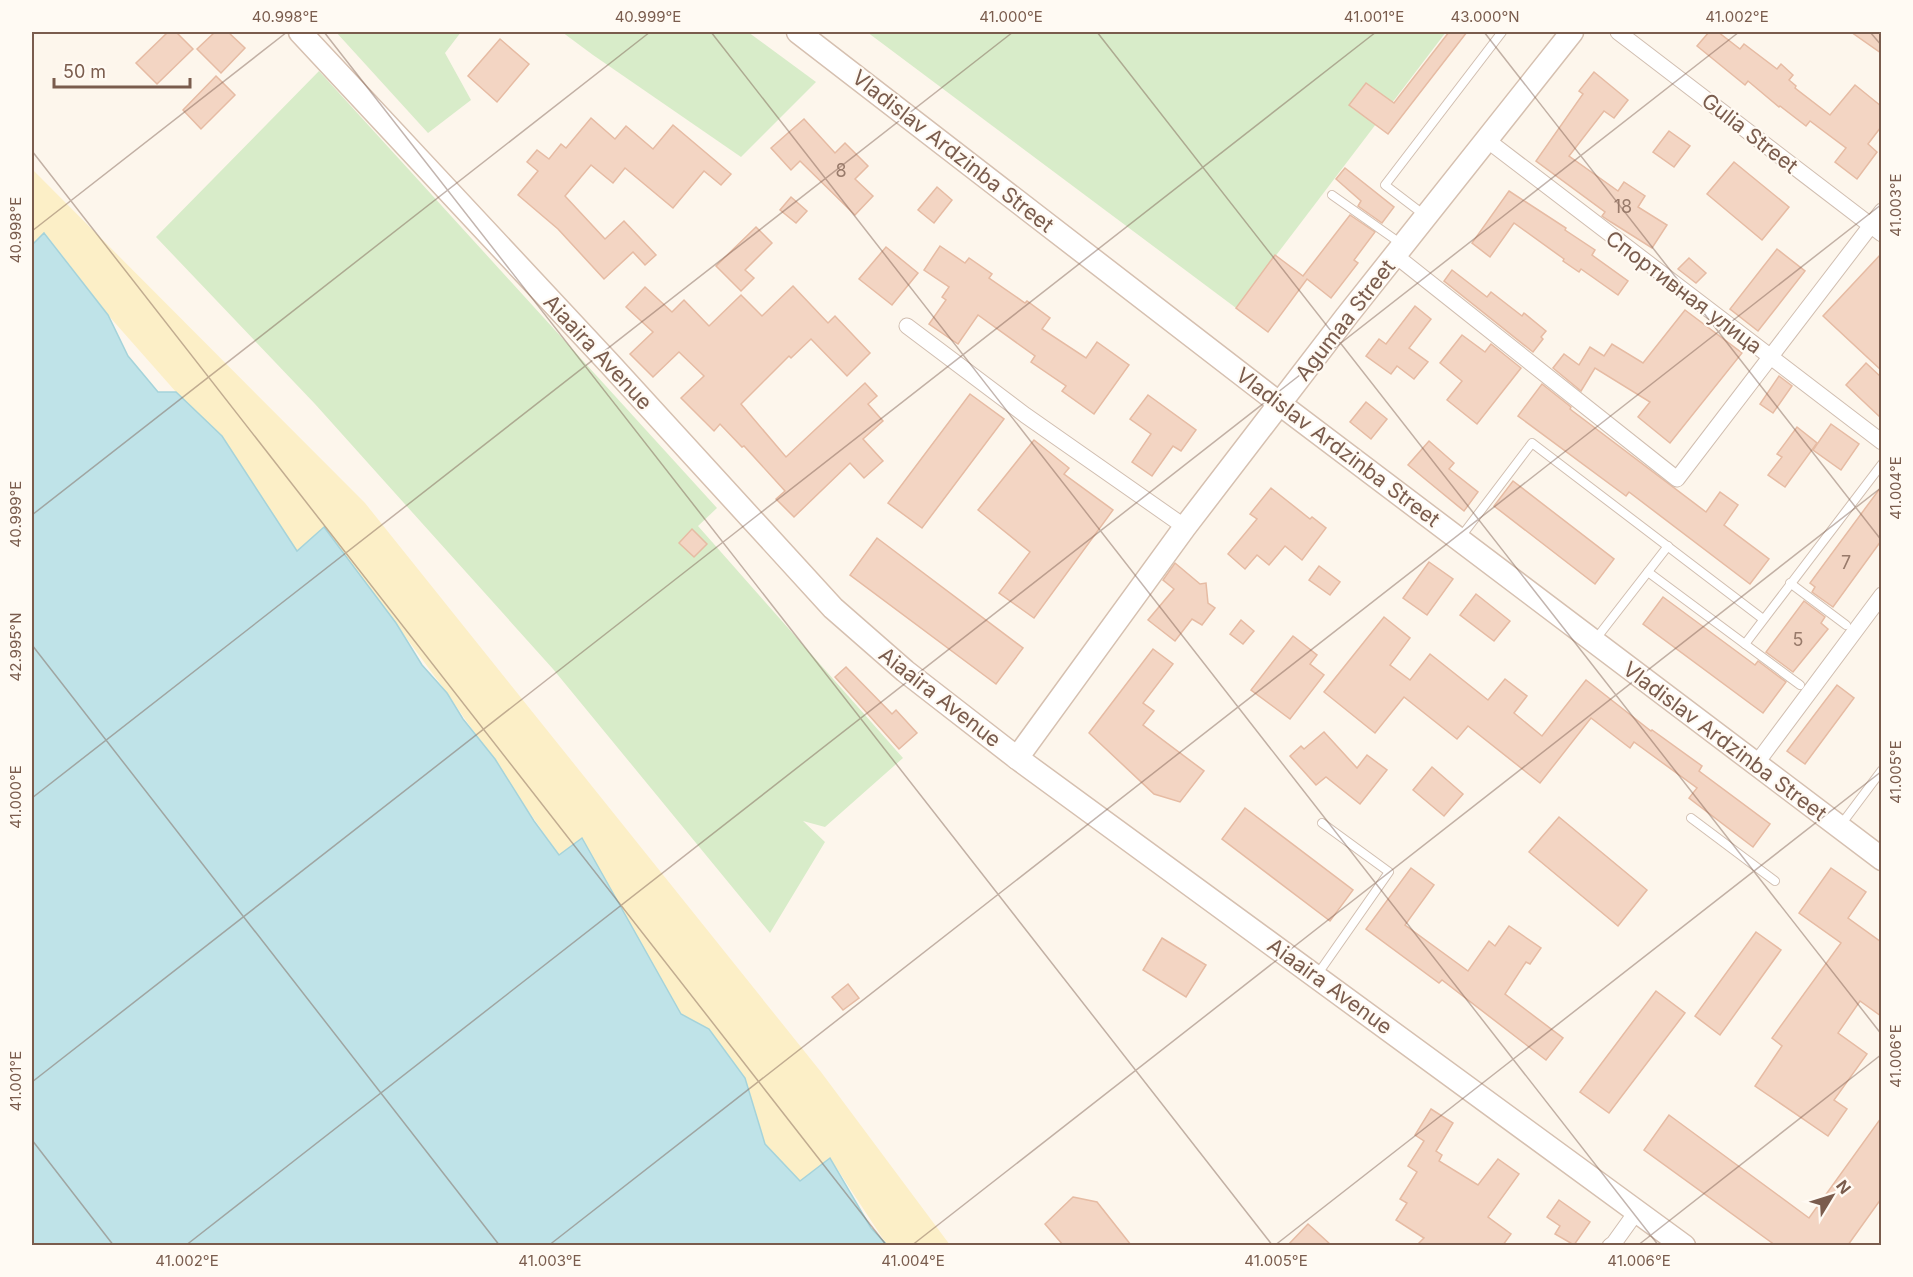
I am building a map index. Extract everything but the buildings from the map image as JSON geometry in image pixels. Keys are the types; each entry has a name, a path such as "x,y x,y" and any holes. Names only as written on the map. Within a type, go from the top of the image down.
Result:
{"main road":[{"name":"Aiaaira Avenue","path":"300,32 609,363 833,608 905,672 1017,758 1684,1245"},
{"name":"Vladislav Ardzinba Street","path":"798,32 1280,404 1881,859"},
{"name":"Agumaa Street","path":"1017,758 1185,527 1346,317 1572,32"}],"street":[{"name":"Gulia Street","path":"1618,32 1876,229"},
{"name":"Спортивная улица","path":"1487,140 1881,442"},
{"path":"1400,251 1677,478 1770,357 1876,229 1881,211"},
{"path":"907,326 1025,415 1185,527"},
{"path":"1756,764 1881,595"},
{"path":"1610,1245 1614,1243 1637,1210"}],"lane":[{"path":"1426,217 1385,185 1502,32"},
{"path":"1332,195 1400,251"},
{"path":"1459,539 1532,443 1763,619"},
{"path":"1745,644 1881,464"},
{"path":"1594,642 1668,546"},
{"path":"1648,572 1800,685"},
{"path":"1790,583 1846,625"},
{"path":"1839,827 1881,770"},
{"path":"1690,818 1775,880"},
{"path":"1316,976 1389,872 1322,823"}],"green space":[{"path":"336,32 461,32 445,53 471,100 428,133"},
{"path":"562,32 748,32 816,82 741,157"},
{"path":"867,32 1446,32 1236,308"},
{"path":"319,71 717,508 698,526 903,758 825,827 803,821 825,842 770,933 553,669 315,404 156,237"}],"sand":[{"path":"32,169 365,503 821,1072 950,1245 887,1245 830,1158 800,1181 765,1144 745,1078 709,1029 681,1014 581,838 559,855 447,693 325,528 297,551 222,436 176,392 108,315 45,233 32,245"}],"water":[{"path":"44,233 108,315 128,356 158,392 176,392 222,436 297,551 324,527 396,623 422,665 447,693 463,719 495,759 534,821 559,855 582,838 681,1014 709,1029 745,1078 765,1144 800,1181 830,1158 871,1228 887,1245 32,1245 32,245"}]}
